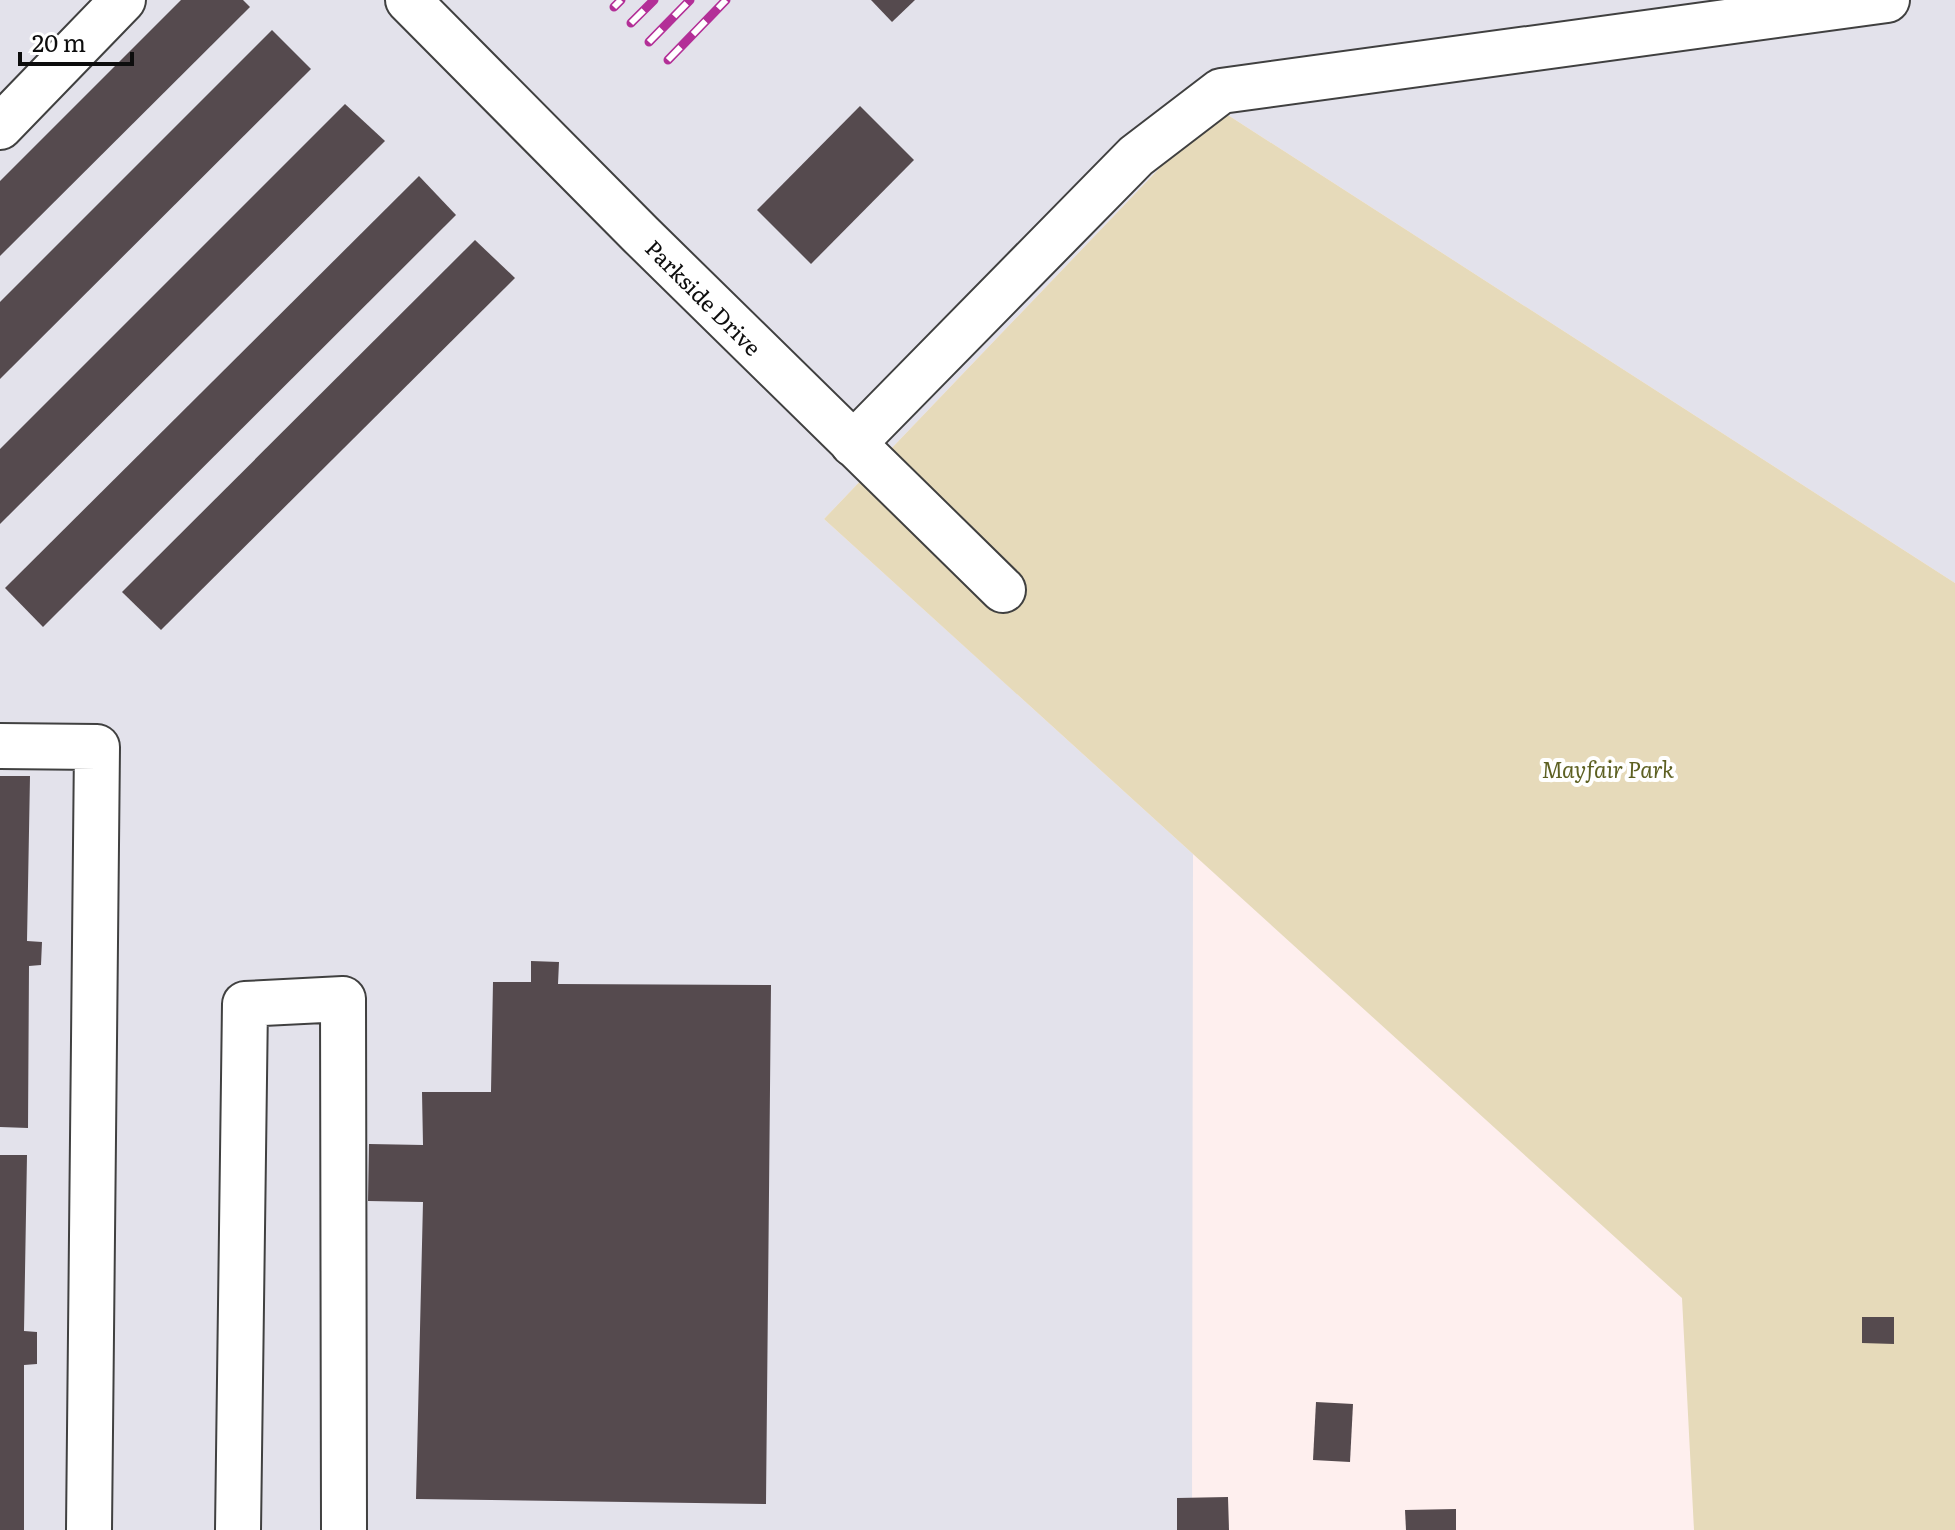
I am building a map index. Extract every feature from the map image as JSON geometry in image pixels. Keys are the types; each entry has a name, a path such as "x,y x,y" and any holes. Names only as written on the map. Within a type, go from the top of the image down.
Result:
{"street":[{"path":"0,127 123,0"},
{"name":"Parkside Drive","path":"408,0 1003,590"},
{"path":"853,444 1136,156 1221,91 1887,0"},
{"path":"0,746 97,747 89,1530"},
{"path":"238,1530 245,1004 343,999 344,1530"}],"shaded area":[{"path":"0,0 1955,0 1955,583 1217,108 824,519 1193,854 1192,1530 0,1530"}],"green space":[{"name":"Mayfair Park","path":"1217,108 1955,583 1955,1530 1694,1530 1682,1298 824,519"}],"building":[{"path":"181,0 243,0 250,7 0,256 0,181"},
{"path":"871,0 915,0 892,22"},
{"path":"272,30 311,69 0,379 0,302"},
{"path":"345,104 385,141 0,524 0,449"},
{"path":"860,106 914,160 811,264 757,210"},
{"path":"419,176 456,215 43,627 5,588"},
{"path":"475,240 515,278 161,630 122,592"},
{"path":"0,776 30,776 27,941 42,942 41,965 29,966 28,1128 0,1127"},
{"path":"531,961 559,962 558,984 771,985 766,1504 416,1499 423,1202 368,1201 369,1144 423,1145 422,1092 491,1092 493,982 531,982"},
{"path":"0,1155 27,1155 24,1331 37,1332 37,1364 24,1365 24,1530 0,1530"},
{"path":"1862,1317 1894,1317 1894,1344 1862,1343"},
{"path":"1316,1402 1353,1404 1350,1462 1313,1460"},
{"path":"1228,1497 1229,1530 1177,1530 1177,1498"},
{"path":"1456,1509 1456,1530 1406,1530 1405,1510"}],"railway":[{"path":"614,7 621,0"},
{"path":"631,23 654,0"},
{"path":"649,42 690,0"},
{"path":"668,60 726,0"}]}
